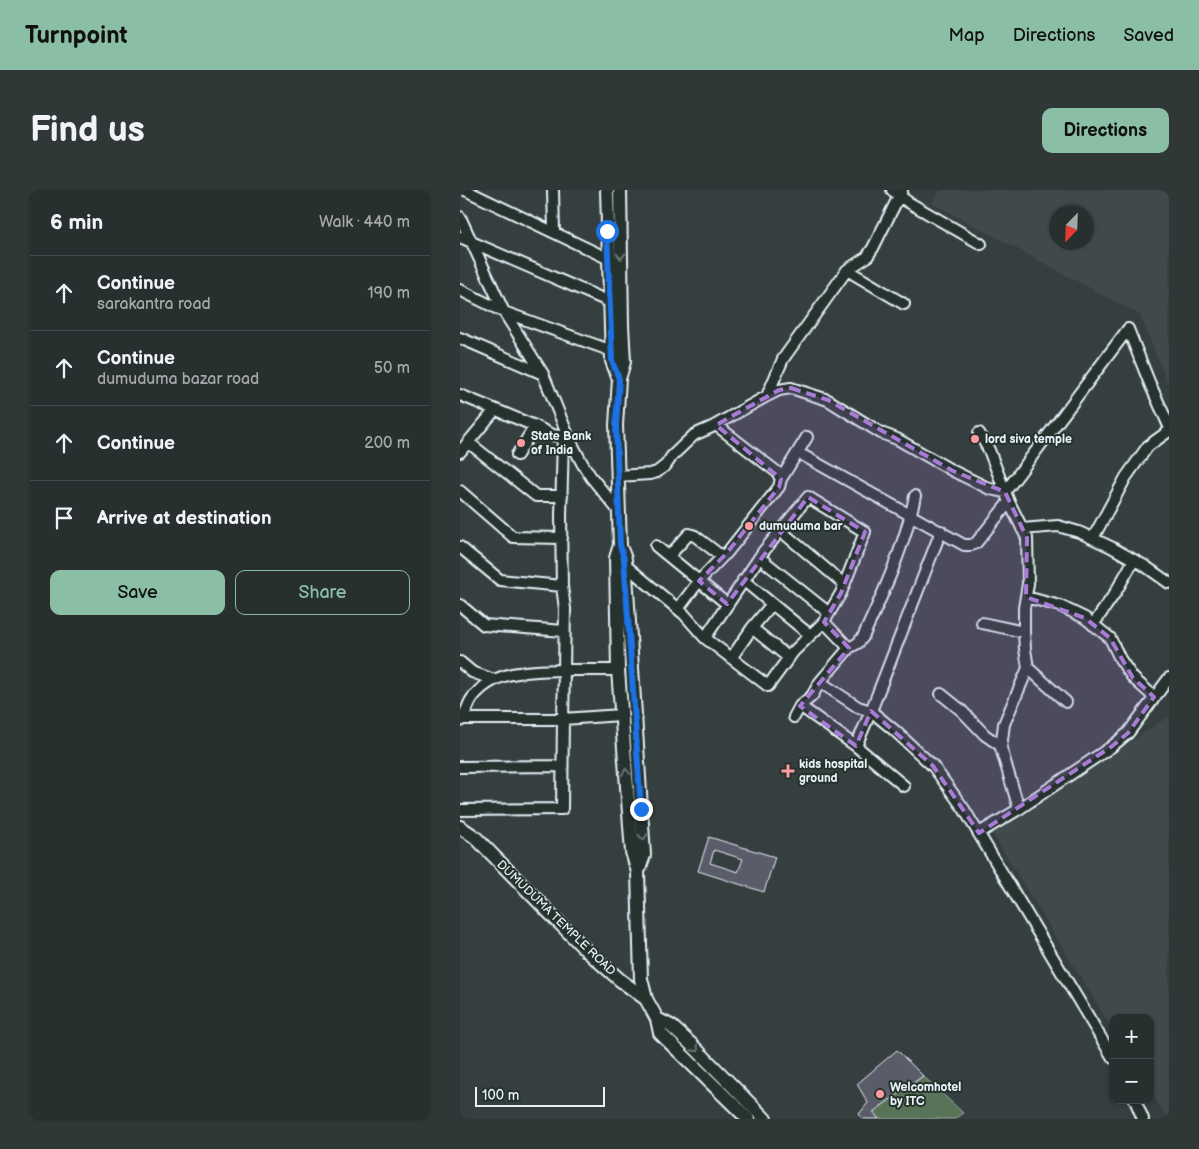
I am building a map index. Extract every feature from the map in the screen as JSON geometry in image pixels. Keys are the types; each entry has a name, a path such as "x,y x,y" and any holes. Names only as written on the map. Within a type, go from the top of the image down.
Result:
{"street":[{"path":"465,190 609,259"},
{"path":"553,190 554,232"},
{"path":"607,190 612,361 619,379"},
{"path":"620,190 624,362 619,379 616,425 617,476 620,545 625,566 644,855 638,872"},
{"path":"767,396 783,359 848,270 867,257 898,191 908,202 981,244"},
{"path":"460,217 504,312 543,374 566,437 591,477 618,510"},
{"path":"460,237 610,302"},
{"path":"848,270 904,304"},
{"path":"460,290 504,312 612,351"},
{"path":"804,456 964,545 971,545 976,543 1128,329 1169,426"},
{"path":"460,338 543,374"},
{"path":"617,476 657,472 694,436 779,390 791,388 828,400 880,433 897,439 954,471 1007,497"},
{"path":"460,395 552,435 566,437"},
{"path":"460,452 495,410"},
{"path":"716,425 777,472 781,479"},
{"path":"517,455 535,426"},
{"path":"1093,538 1126,477 1148,446 1169,432"},
{"path":"979,433 989,450 1007,497 1026,538 1028,584 1024,608 1024,632 1028,668 1004,724 1001,746 1019,809"},
{"path":"460,810 562,809 565,609 562,586 562,496 566,437"},
{"path":"678,609 698,581 724,555 779,487 781,479 807,437"},
{"path":"468,442 536,496 562,496"},
{"path":"460,491 513,537 562,538"},
{"path":"794,717 800,706 812,696 820,682 849,648 858,643 863,637 886,589 911,514 915,496"},
{"path":"625,566 678,609 705,638 768,686 789,658 827,618 844,584 865,532 808,497 743,580 705,638"},
{"path":"1022,529 1058,526 1078,532 1134,560 1169,583"},
{"path":"780,531 844,584"},
{"path":"856,746 941,531"},
{"path":"669,556 689,534 724,555"},
{"path":"620,545 616,558 618,670 632,852 638,872 641,979 646,999"},
{"path":"656,546 727,604"},
{"path":"460,547 500,580 562,586"},
{"path":"760,558 827,618 849,648"},
{"path":"1093,625 1115,593 1134,560"},
{"path":"743,580 810,635"},
{"path":"1026,596 1060,606 1085,618 1110,638 1120,660 1133,678 1154,697"},
{"path":"732,657 752,628 772,604"},
{"path":"460,605 484,625 564,631"},
{"path":"982,623 1024,632"},
{"path":"752,628 789,658"},
{"path":"460,662 472,672 494,680"},
{"path":"1028,668 1066,702"},
{"path":"461,719 466,714 471,701 494,680 520,671 618,670"},
{"path":"979,833 1019,809 1128,733 1169,678"},
{"path":"820,682 858,707 871,711 933,766 979,833 1109,1051"},
{"path":"941,694 961,710 985,735 1001,746"},
{"path":"800,706 856,746 904,786"},
{"path":"461,719 562,719 621,715"},
{"path":"460,767 562,766"},
{"name":"DUMUDUMA TEMPLE ROAD","path":"460,827 475,837 586,950 620,980 646,999 657,1019 660,1033 748,1119"},
{"path":"657,1019 671,1026 686,1039 765,1119"},
{"path":"1137,1104 1143,1119"}],"highlighted area":[{"path":"791,388 828,400 953,471 1005,492 1027,538 1026,597 1085,618 1110,638 1133,678 1154,697 1128,733 1111,747 979,833 933,766 871,711 856,746 800,706 849,648 824,622 841,593 865,532 808,497 727,604 699,581 726,554 779,487 781,479 716,425 779,390"}],"shaded area":[{"path":"940,190 1169,190 1169,387 1140,315 932,203"},
{"path":"1169,716 1169,1119 1154,1097 1154,1014 1109,1014 1109,1023 992,833"}],"green space":[{"path":"923,1076 963,1113 954,1119 879,1119 873,1112"}],"building":[{"path":"709,837 775,857 764,892 698,871","holes":["714,850 743,859 738,872 710,863"]},
{"name":"Welcomhotel by ITC","path":"897,1050 923,1076 873,1112 879,1119 863,1119 859,1114 868,1103 857,1084"}],"place":[{"name":"lord siva temple","path":"975,439"},
{"name":"State Bank of India","path":"521,443"},
{"name":"dumuduma bar","path":"749,526"},
{"name":"kids hospital ground","path":"788,771"},
{"name":"Welcomhotel by ITC","path":"880,1094"}],"route":[{"path":"607,231 612,361 619,379 616,425 620,545 624,559 641,809"}]}
